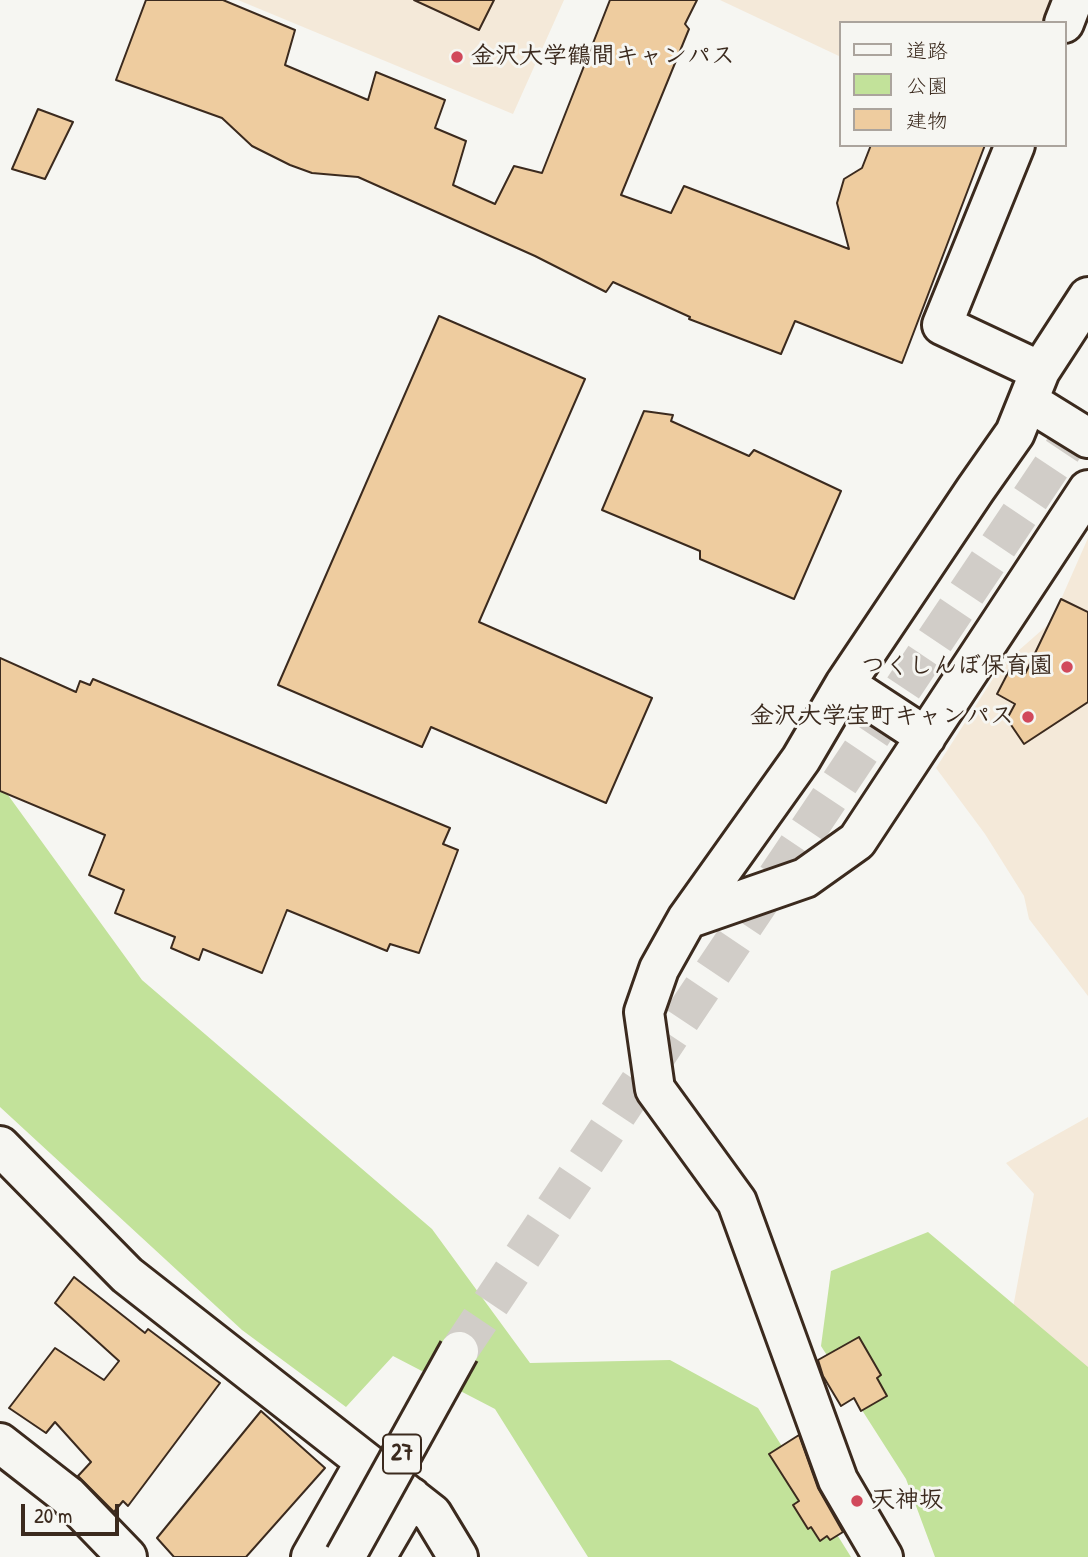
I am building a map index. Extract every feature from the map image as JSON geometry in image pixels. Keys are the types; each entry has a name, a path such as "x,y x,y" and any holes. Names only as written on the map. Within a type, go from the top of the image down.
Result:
{"street":[{"path":"1065,21 1073,0"},
{"path":"1014,147 942,325 1034,386 1088,438"},
{"path":"883,1557 838,1480 737,1202 655,1089 644,1012 659,969 687,919 801,760 845,684 1015,433 1034,386 1088,297"},
{"path":"687,919 805,878 857,841 1088,491"},
{"path":"845,684 926,737"},
{"path":"0,1146 127,1275 432,1514 458,1557"},
{"name":"27","path":"345,1557 459,1350"},
{"path":"0,1443 68,1496 127,1557"},
{"path":"311,1557 365,1461"},
{"path":"376,1557 411,1497"}],"shaded area":[{"name":"金沢大学鶴間キャンパス","path":"238,0 564,0 513,114"},
{"name":"金沢大学鶴間キャンパス","path":"720,0 1058,0 1050,21 839,21 839,56"},
{"name":"金沢大学宝町キャンパス","path":"1088,538 1088,996 1029,919 1024,896 985,834 936,768 1001,666 1051,622"},
{"path":"1088,1117 1088,1532 993,1416 1034,1194 1006,1163"}],"green space":[{"path":"0,784 142,980 432,1229 530,1363 670,1360 758,1408 851,1557 588,1557 495,1409 393,1356 346,1407 242,1330 0,1107"},
{"path":"928,1232 1088,1367 1088,1557 935,1557 906,1479 821,1346 831,1271"}],"building":[{"path":"146,0 223,0 295,30 285,65 368,100 376,72 445,100 435,128 466,141 453,185 495,204 514,166 542,173 610,0 697,0 685,24 689,29 621,195 671,213 684,186 849,249 837,203 844,179 862,168 870,147 984,147 902,363 795,321 781,354 689,319 690,317 613,282 606,292 535,256 358,177 312,173 290,165 252,146 222,118 116,80"},
{"path":"414,0 494,0 479,30"},
{"path":"38,109 73,122 45,179 12,169"},
{"path":"439,316 585,379 479,622 652,698 606,803 431,727 422,747 278,685"},
{"path":"644,411 673,415 671,421 749,456 754,450 841,491 794,599 700,559 700,551 602,510"},
{"name":"つくしんぼ保育園","path":"1061,599 1088,612 1088,702 1024,744 1007,719 1015,704 997,694 1011,667 1025,674"},
{"path":"0,658 76,692 80,681 90,685 93,679 450,828 443,844 458,850 419,953 390,944 387,951 287,910 262,973 203,949 199,960 171,948 175,937 115,913 124,890 89,875 105,835 0,791"},
{"path":"74,1277 145,1333 148,1329 220,1383 128,1506 123,1501 114,1512 78,1476 91,1462 55,1422 46,1433 9,1408 55,1348 104,1380 119,1361 55,1303"},
{"path":"859,1337 881,1375 877,1378 887,1396 861,1411 854,1398 841,1406 823,1376 818,1360"},
{"path":"261,1411 325,1468 246,1557 174,1557 157,1538"},
{"path":"799,1435 818,1488 843,1532 830,1540 827,1536 820,1541 811,1527 808,1529 793,1505 799,1501 769,1454"}],"tunnel":[{"path":"459,1351 1088,412"}],"place":[{"name":"金沢大学鶴間キャンパス","path":"457,57"},
{"name":"つくしんぼ保育園","path":"1067,667"},
{"name":"金沢大学宝町キャンパス","path":"1028,717"},
{"name":"天神坂","path":"857,1501"}]}
